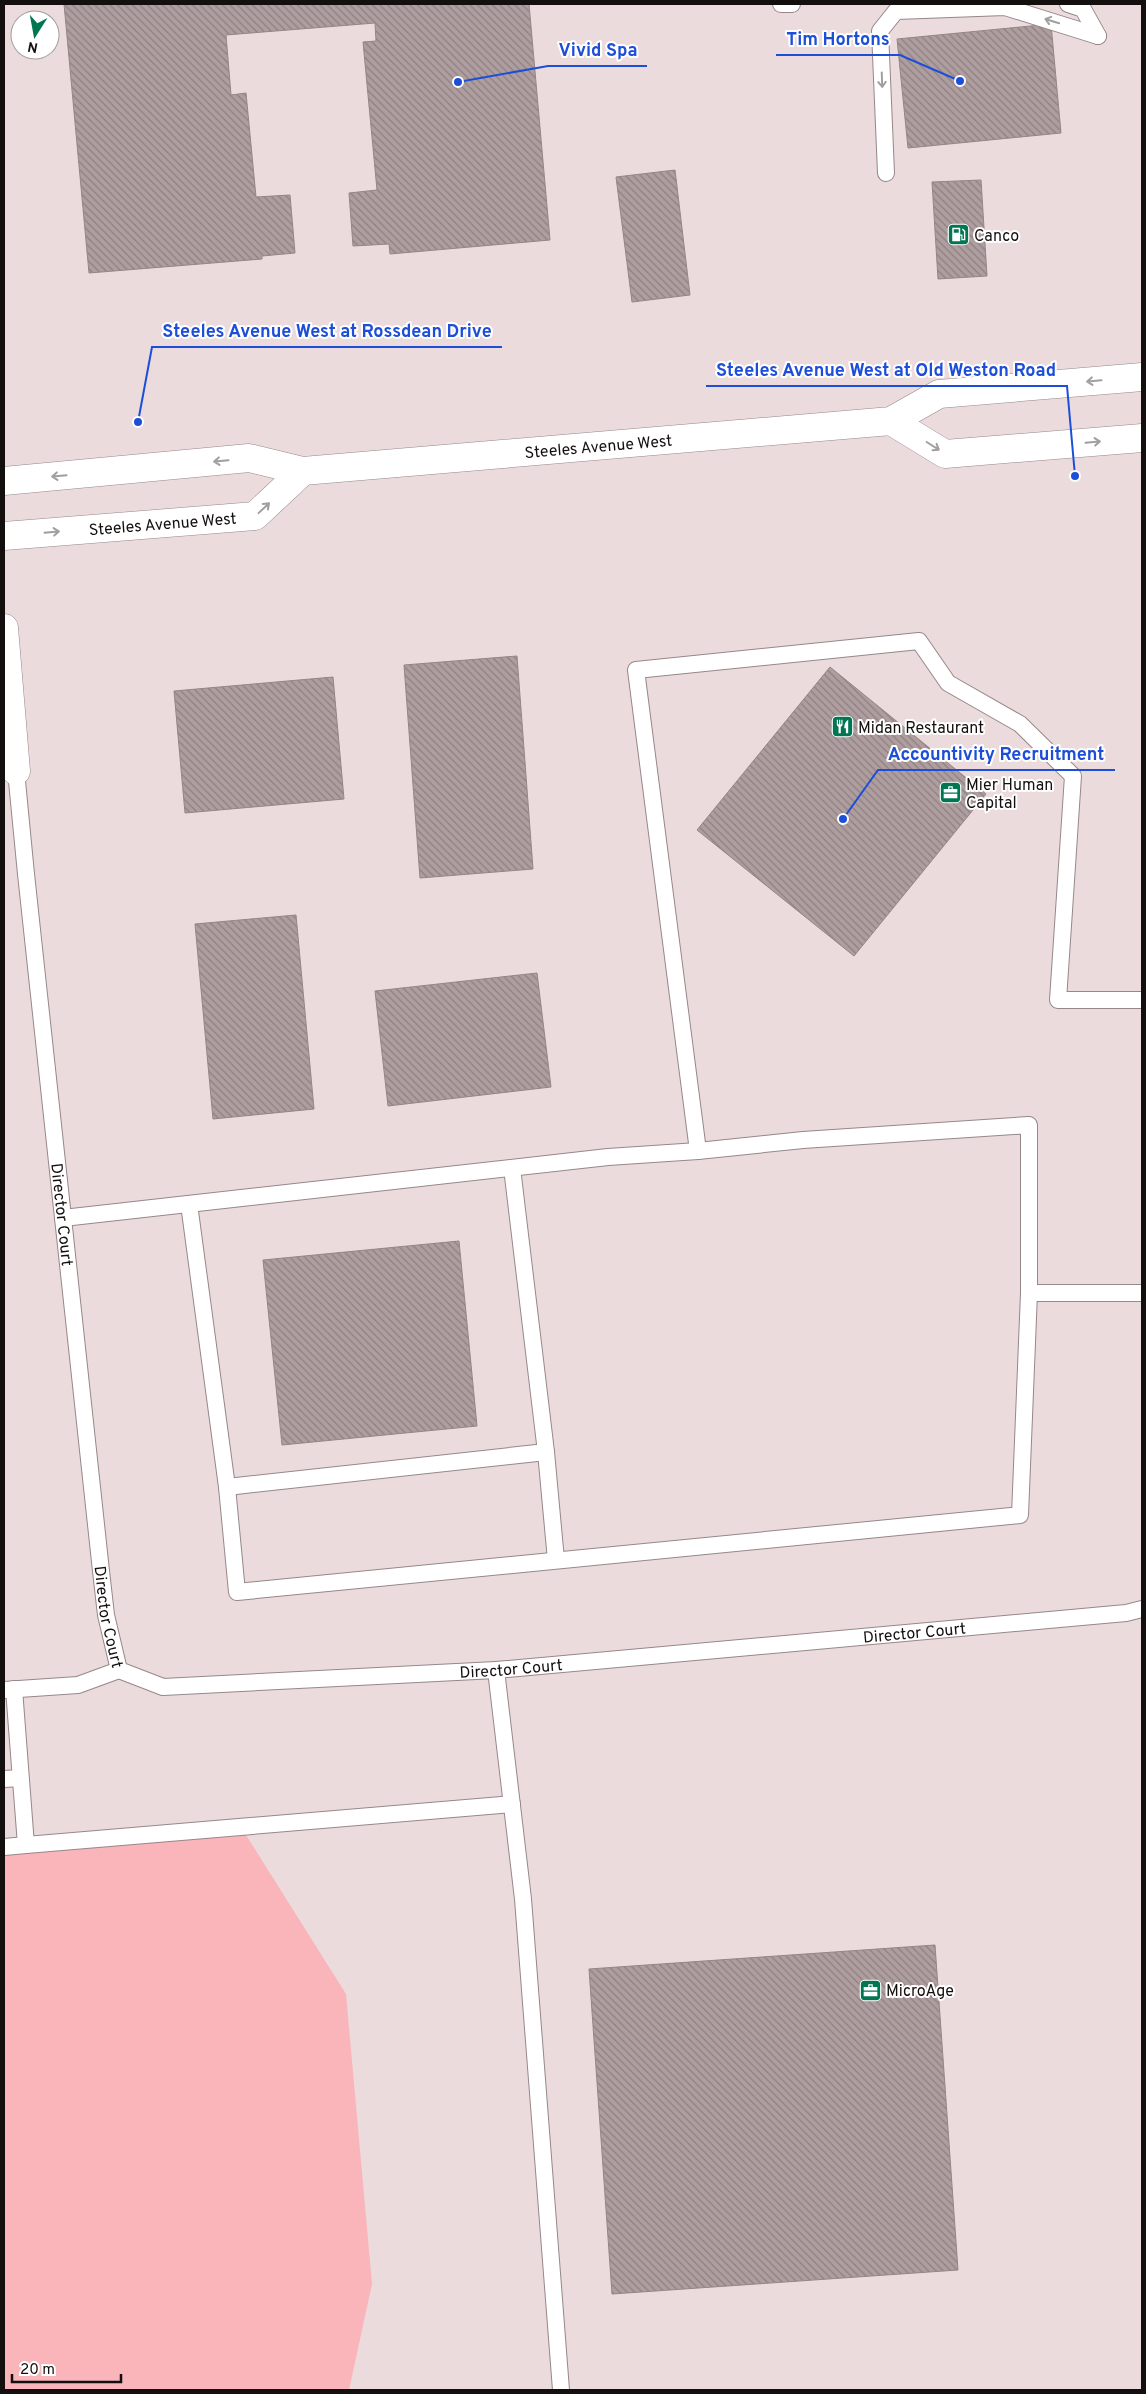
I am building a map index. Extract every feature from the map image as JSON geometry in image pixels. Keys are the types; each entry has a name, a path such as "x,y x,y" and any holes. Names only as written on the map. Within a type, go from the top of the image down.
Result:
{"main road":[{"name":"Steeles Avenue West","path":"4,481 249,458 304,471 891,421 939,394 1142,378"},
{"path":"891,421 945,454 1142,438"},
{"name":"Steeles Avenue West","path":"4,536 255,516 304,471"},
{"name":"Director Court","path":"4,628 16,771"}],"lane":[{"path":"781,4 792,4"},
{"path":"886,174 880,31 896,11 1005,7 1028,4"},
{"path":"1005,7 1098,36 1083,9 1068,4"},
{"path":"698,1152 636,670 919,642 948,683 1020,724 1073,776 1058,1000 1142,1000"},
{"name":"Director Court","path":"16,771 106,1615 119,1670 163,1687 496,1670 1126,1613 1142,1608"},
{"path":"63,1218 188,1204 512,1168 608,1157 698,1152 803,1140 1029,1125 1029,1293 1020,1515 237,1592 227,1487 188,1204"},
{"path":"512,1168 546,1452 556,1560"},
{"path":"1029,1293 1142,1292"},
{"path":"227,1487 546,1452"},
{"path":"26,1846 9,1690 78,1684 119,1670"},
{"path":"496,1670 523,1899 561,2390"},
{"path":"4,1780 20,1778"},
{"path":"4,1847 512,1804"}],"shaded area":[{"path":"239,1824 346,1994 372,2284 349,2390 4,2390 4,1854"}],"building":[{"path":"64,4 529,4 550,240 390,254 389,244 353,246 349,193 377,190 363,42 376,41 375,23 226,35 231,95 246,93 256,197 290,195 295,253 262,256 262,259 89,273"},
{"path":"1051,24 1061,133 908,148 897,39"},
{"path":"675,170 690,295 632,302 616,177"},
{"path":"981,180 987,276 938,279 932,182"},
{"path":"517,656 533,869 420,878 404,665"},
{"path":"830,667 986,794 854,956 697,830"},
{"path":"333,677 344,799 185,813 174,691"},
{"path":"296,915 314,1109 213,1119 195,924"},
{"path":"537,973 551,1087 388,1106 375,991"},
{"path":"459,1241 477,1426 282,1445 263,1260"},
{"path":"935,1945 958,2270 612,2294 589,1969"}],"place":[{"name":"Tim Hortons","path":"960,81"},
{"name":"Vivid Spa","path":"458,82"},
{"name":"Canco","path":"958,235"},
{"name":"Steeles Avenue West at Rossdean Drive","path":"138,422"},
{"name":"Steeles Avenue West at Old Weston Road","path":"1075,476"},
{"name":"Midan Restaurant","path":"842,727"},
{"name":"Mier Human Capital","path":"950,793"},
{"name":"Accountivity Recruitment","path":"843,819"},
{"name":"MicroAge","path":"870,1990"}]}
